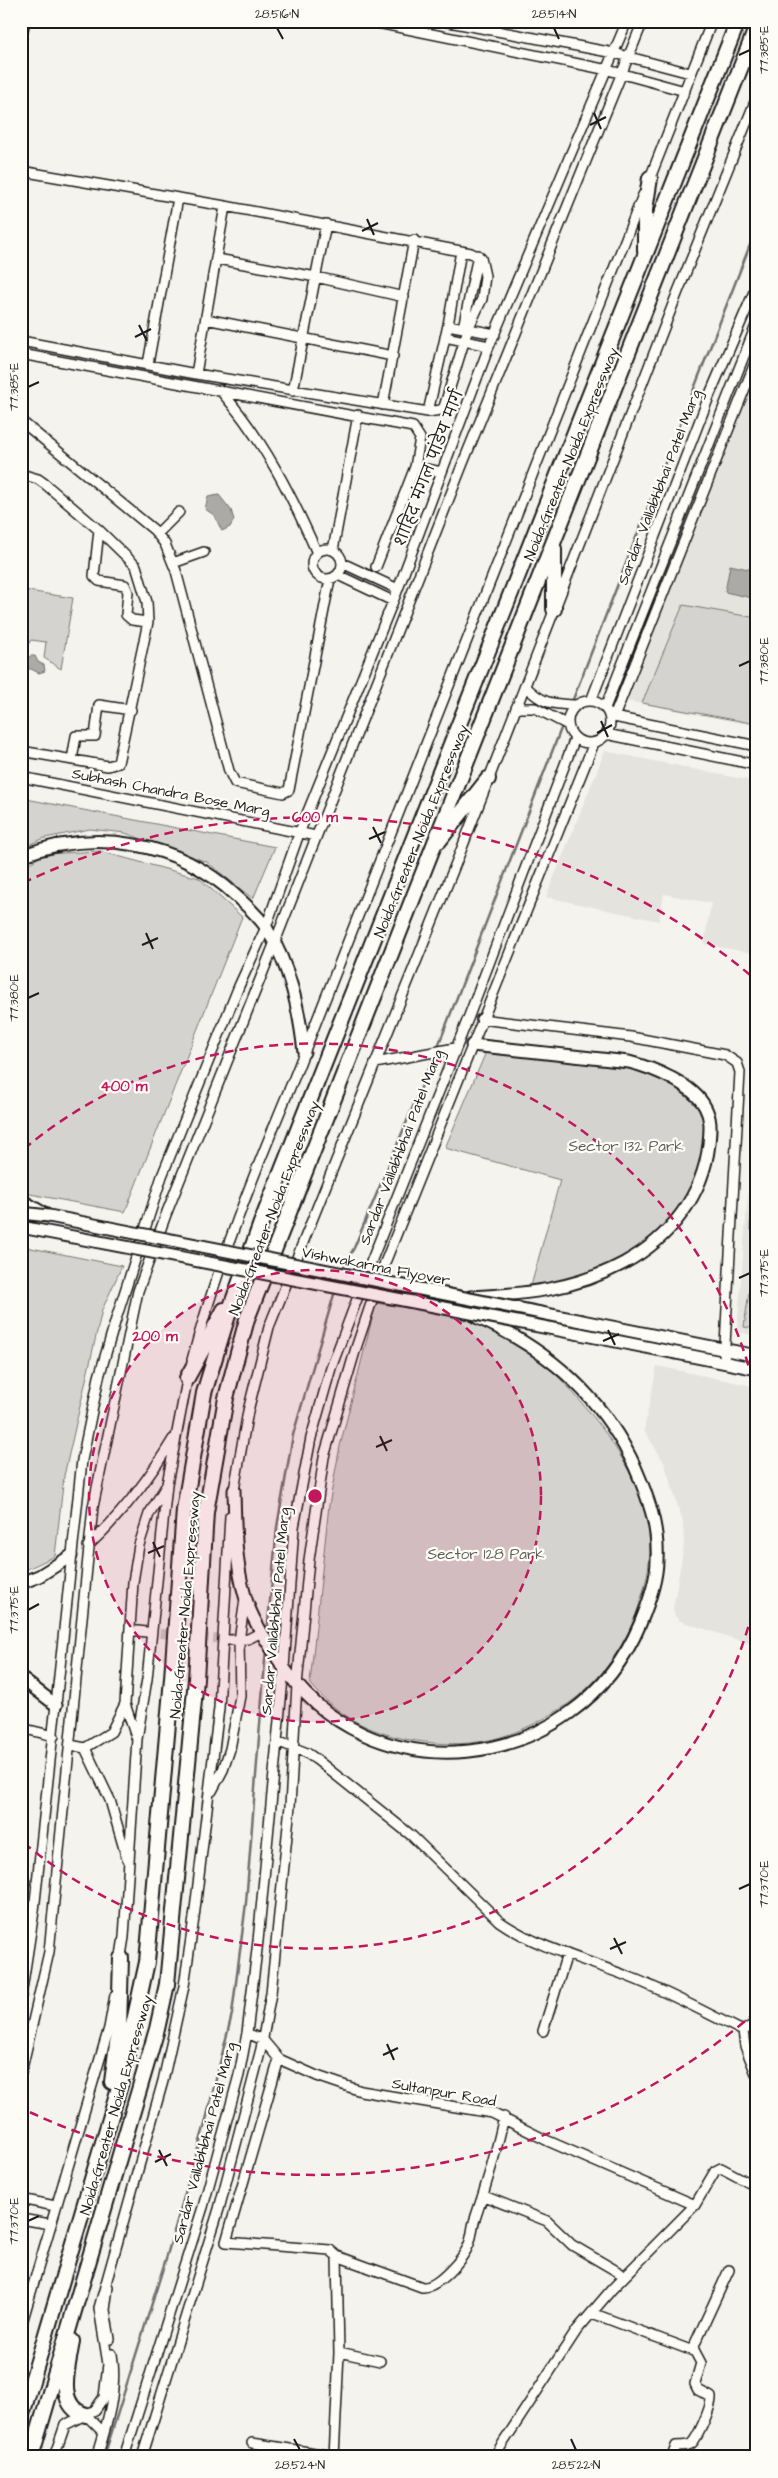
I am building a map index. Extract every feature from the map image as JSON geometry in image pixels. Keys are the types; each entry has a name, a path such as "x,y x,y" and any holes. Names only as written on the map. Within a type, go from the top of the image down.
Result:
{"highway":[{"name":"Noida-Greater Noida Expressway","path":"21,2418 120,2085 147,1962 172,1678 184,1510 204,1393 264,1213 738,21"},
{"name":"Noida-Greater Noida Expressway","path":"30,2457 157,2029 167,1984 196,1679 206,1512 226,1398 247,1319 757,26"},
{"path":"646,256 645,210 650,178"},
{"path":"554,540 554,609"},
{"path":"430,853 488,779"},
{"path":"187,1378 217,1322 237,1291"},
{"path":"105,2135 119,2029 121,1958"},
{"path":"78,2298 65,2380 68,2401 73,2409 86,2415"}],"main road":[{"path":"21,856 44,847 73,842 113,841 162,850 198,866 222,882 266,927 275,942 296,1000 304,1052"},
{"path":"456,1298 497,1296 565,1288 624,1263 654,1244 679,1219 700,1183 708,1154 711,1122 705,1106 694,1095 654,1068 629,1062 472,1044"},
{"path":"21,1200 49,1216"},
{"name":"Vishwakarma Flyover","path":"21,1213 49,1216 757,1356"},
{"name":"Vishwakarma Flyover","path":"21,1229 49,1231 757,1369"},
{"path":"234,1490 235,1538 246,1599 262,1633 284,1668 297,1685 330,1716 354,1731 382,1742 417,1749 457,1753 489,1749 523,1740 578,1707 606,1680 629,1650 642,1619 653,1587 658,1562 651,1507 630,1456 615,1431 567,1373 538,1349 506,1330 469,1313"},
{"path":"21,1583 39,1576 72,1556"},
{"path":"21,1678 56,1706"}],"street":[{"path":"21,39 25,21"},
{"path":"368,21 608,70 685,91"},
{"path":"444,21 614,53 690,73"},
{"name":"शाहिद मंगल पांडेय मार्ग","path":"21,1996 34,1912 88,1425 99,1377 126,1287 162,1176 238,986 266,927 300,831 393,601 489,346 608,70 627,21"},
{"path":"21,2073 49,1952 88,1546 103,1452 138,1290 166,1212 275,942 463,463 643,21"},
{"path":"21,2326 109,2028 121,1958 137,1739 147,1680 167,1484 187,1378 203,1319 247,1191 304,1052 712,21"},
{"path":"54,2457 65,2426 100,2406 108,2381 107,2350 98,2308 163,2081 184,1986 219,1708 231,1510 248,1411 269,1327 757,98"},
{"path":"21,171 414,240 478,255 483,261 484,285 480,308 465,328"},
{"path":"148,364 178,198"},
{"path":"196,374 225,206"},
{"path":"292,391 326,224"},
{"path":"383,405 414,240"},
{"path":"428,412 448,325 461,251"},
{"path":"21,341 292,391 428,412 441,410 444,407 466,340 465,328 478,255"},
{"path":"217,259 316,277 404,297"},
{"name":"Sardar Vallabhbhai Patel Marg","path":"591,701 710,394 757,285"},
{"path":"206,319 392,356"},
{"name":"Sardar Vallabhbhai Patel Marg","path":"606,734 610,725 610,714 757,323"},
{"path":"448,325 495,334"},
{"path":"445,337 489,346"},
{"path":"21,354 358,415 413,427 420,438 415,467 376,567"},
{"path":"610,714 757,358"},
{"path":"220,390 238,410 266,450 288,490 317,553"},
{"path":"333,550 358,415"},
{"path":"21,421 157,534 165,544 173,563 232,779 239,784 282,793 289,790 334,577 342,563 340,555 333,550 324,549 317,553 312,564 315,572 322,578 334,577 364,586 393,601"},
{"path":"415,467 442,472"},
{"path":"21,474 38,479 45,484 99,530 136,566 146,602 148,622 118,763 108,766 21,751"},
{"path":"157,534 179,512"},
{"path":"99,530 94,576 99,581 125,585 128,592 126,616 132,620 148,622"},
{"path":"173,563 204,552"},
{"path":"342,563 398,588"},
{"path":"364,586 369,574"},
{"path":"525,686 540,700 547,703 576,705 591,701 610,714 757,746"},
{"path":"72,760 76,736 95,736 99,705 130,710"},
{"path":"568,725 571,711 576,705"},
{"path":"516,708 535,708 544,711 568,725 575,738 584,742 594,742 606,734 757,765"},
{"name":"Sardar Vallabhbhai Patel Marg","path":"124,2457 203,2207 239,2075 247,2033 258,1941 284,1668 294,1527 312,1438 331,1368 469,1016 575,738"},
{"name":"Sardar Vallabhbhai Patel Marg","path":"142,2457 218,2208 263,2040 271,1993 309,1560 324,1457 356,1348 384,1265 481,1019 594,742"},
{"name":"Subhash Chandra Bose Marg","path":"21,777 300,831 316,836"},
{"path":"534,890 544,893"},
{"path":"481,1019 631,1037 725,1055 737,1063 740,1072 724,1363"},
{"path":"375,1063 455,1048"},
{"path":"126,1287 138,1290"},
{"path":"88,1546 119,1515 161,1458 175,1435"},
{"path":"70,1744 85,1748 112,1732 125,1704 133,1582 139,1545 149,1514 167,1484"},
{"path":"208,1797 223,1770 230,1749 240,1696 240,1640 246,1599"},
{"path":"130,1630 146,1632"},
{"path":"228,1640 240,1640 262,1633"},
{"path":"125,1704 137,1739"},
{"path":"21,1728 54,1736"},
{"path":"277,1741 294,1747 318,1760 412,1836 499,1921 515,1932 567,1954 633,1978 743,2031"},
{"path":"85,1748 110,1800 129,1867"},
{"path":"543,2031 567,1954"},
{"path":"743,2031 757,2022"},
{"path":"743,2031 743,2038 757,2076"},
{"name":"Sultanpur Road","path":"247,2033 263,2040 279,2059 317,2076 361,2091 476,2109 504,2117 548,2141 694,2205"},
{"path":"279,2059 226,2242 330,2250 338,2256 422,2287 431,2287 465,2252 484,2196 504,2117"},
{"path":"494,2457 577,2330 625,2276 694,2205 718,2168 725,2169 757,2187"},
{"path":"484,2196 547,2221 572,2245 625,2276"},
{"path":"21,2199 55,2206"},
{"path":"21,2219 50,2224"},
{"path":"252,2443 334,2456 339,2352 338,2256"},
{"path":"97,2457 112,2402 114,2366 106,2310 111,2267"},
{"path":"693,2351 694,2342 729,2270"},
{"path":"592,2313 693,2351 700,2359 701,2363 695,2384 696,2387 710,2395 712,2401 694,2440 688,2445 676,2446 672,2457"},
{"path":"339,2352 380,2361"},
{"path":"86,2415 104,2433"}],"shaded area":[{"path":"757,367 757,726 627,701"},
{"path":"219,495 231,510 234,520 230,527 222,531 214,515 205,509 208,497"},
{"path":"730,565 757,571 757,599 725,592"},
{"path":"30,656 35,656 38,662 44,665 45,671 39,673 31,669 21,669 21,660 27,660"},
{"path":"605,751 757,782 757,954 704,944 711,903 664,894 659,921 546,897"},
{"path":"757,1082 757,1336 737,1332"},
{"path":"657,1366 757,1387 757,1646 680,1621 675,1616 673,1609 684,1545 683,1522 664,1462 644,1430"}],"green space":[{"path":"21,590 73,598 61,669 44,658 46,642 31,640 27,646 21,645"},
{"path":"683,605 757,618 757,724 642,703"},
{"path":"21,798 275,847 253,899 207,862 125,833 90,829 45,838 21,848"},
{"path":"99,851 199,878 242,917 125,1212 30,1194 21,1187 21,868 45,854"},
{"name":"Sector 132 Park","path":"486,1052 636,1069 666,1082 695,1104 699,1109 704,1126 703,1146 697,1172 687,1195 672,1216 655,1234 612,1262 589,1273 561,1282 531,1286 560,1180 445,1148"},
{"path":"757,1143 757,1234 753,1234 750,1227"},
{"path":"21,1246 122,1266 102,1310 64,1476 55,1556 21,1572"},
{"path":"753,1264 757,1264 754,1287 757,1290 757,1329 744,1327"},
{"name":"Sector 128 Park","path":"376,1303 432,1312 466,1320 500,1335 554,1373 587,1409 612,1442 633,1480 647,1521 650,1542 649,1563 643,1593 627,1635 612,1660 603,1672 571,1702 544,1719 500,1737 485,1741 452,1744 399,1738 350,1719 336,1709 310,1683 329,1505 340,1446"}],"waterway":[{"path":"572,702 757,227"},
{"path":"564,721 570,707"},
{"path":"437,1049 562,726"},
{"path":"342,1269 354,1248 435,1054"},
{"path":"267,1633 277,1527 293,1435 335,1291"},
{"path":"104,2457 168,2252 205,2124 232,2014 246,1903 266,1648"}],"tunnel":[{"path":"146,1632 228,1640"}]}
